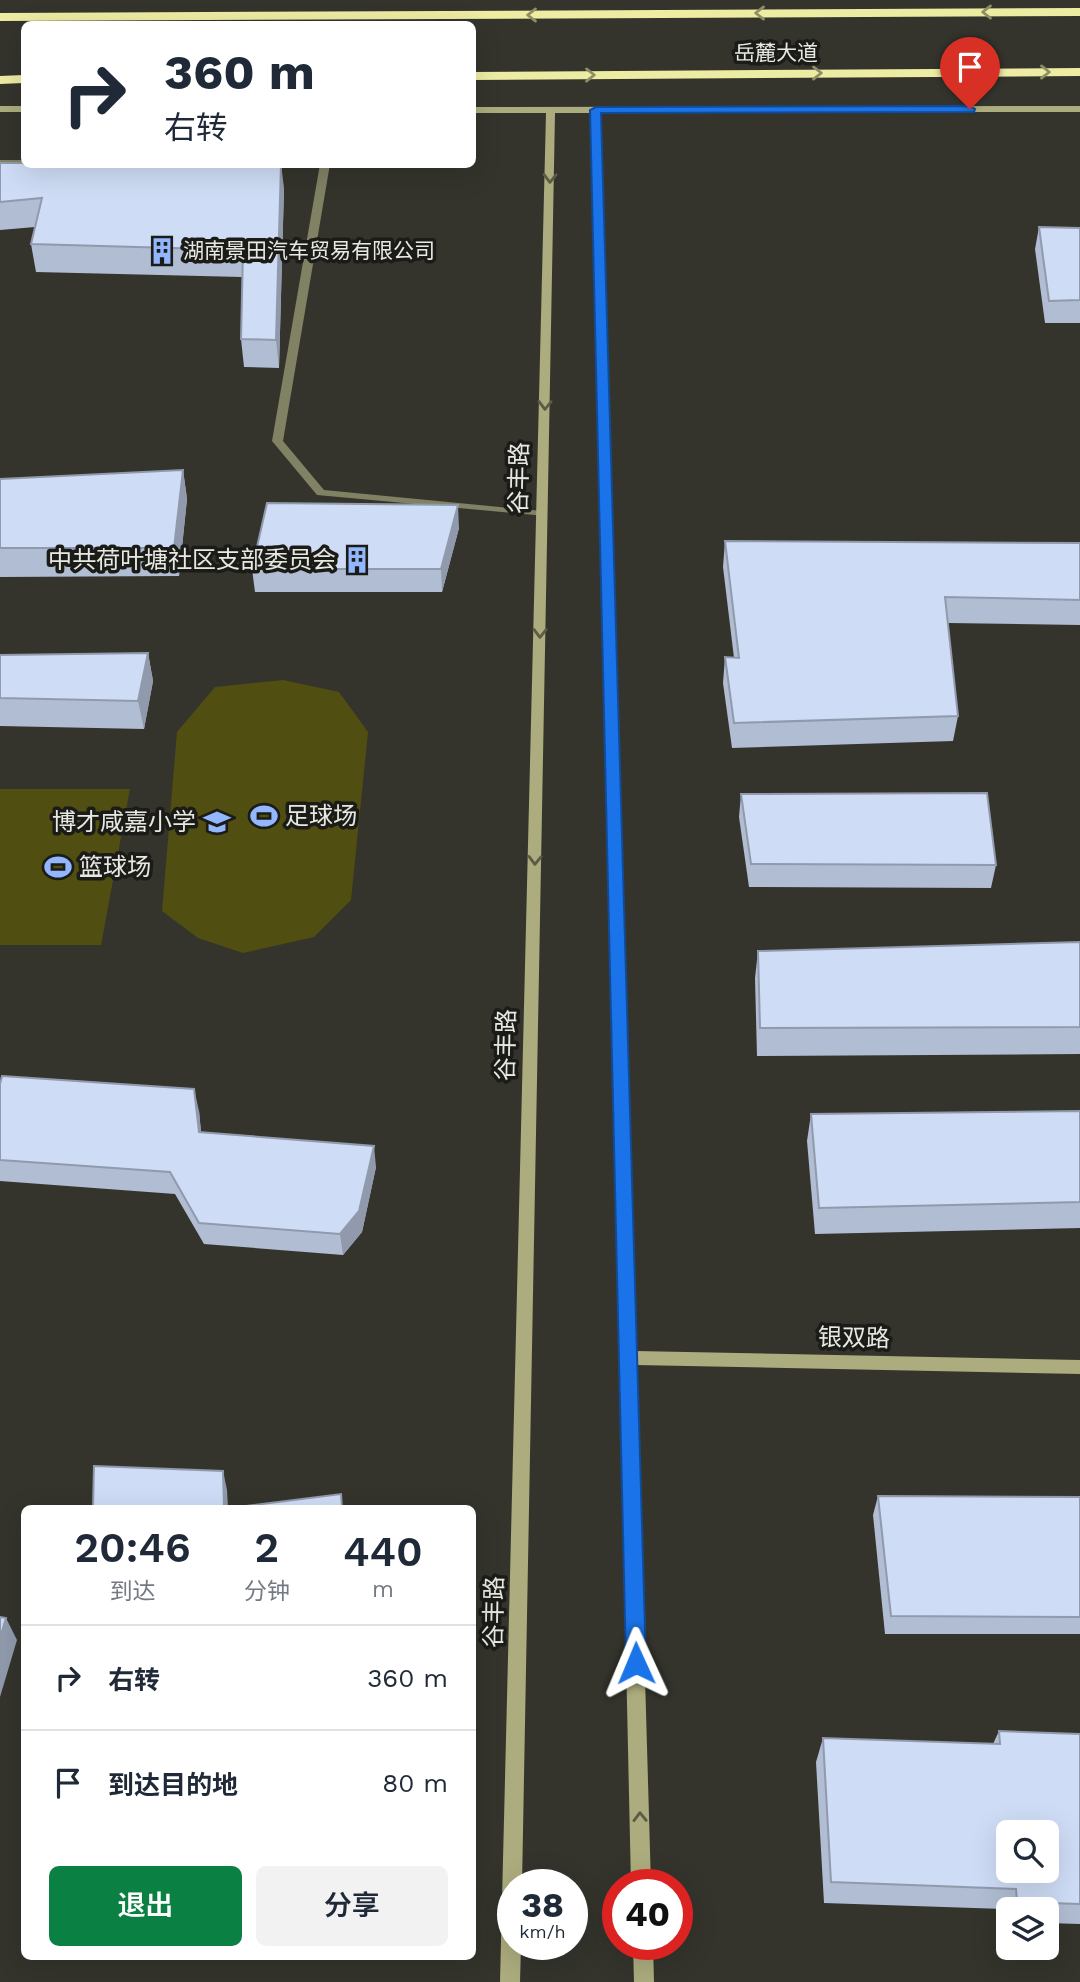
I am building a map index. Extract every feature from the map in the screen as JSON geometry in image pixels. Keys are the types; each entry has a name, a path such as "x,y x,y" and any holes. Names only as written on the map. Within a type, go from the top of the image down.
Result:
{"highway":[{"name":"岳麓大道","path":"0,17 1080,12"},
{"name":"岳麓大道","path":"476,76 1080,72"},
{"path":"0,80 21,79"}],"street":[{"path":"0,109 21,109"},
{"path":"476,110 1080,109"},
{"name":"谷丰路","path":"510,1982 551,110"},
{"path":"596,110 642,1869"},
{"path":"0,163 21,163"},
{"path":"324,168 277,440 321,493 542,514"},
{"name":"银双路","path":"628,1358 1080,1367"},
{"path":"643,1960 644,1982"}],"shaded area":[{"name":"足球场","path":"283,680 339,692 368,732 351,900 314,937 243,953 198,938 162,911 177,732 215,687"},
{"name":"篮球场","path":"0,789 130,789 101,945 0,945"}],"building":[{"name":"湖南景田汽车贸易有限公司","path":"0,163 21,163 21,168 281,168 276,340 241,339 243,250 31,244 42,198 0,202"},
{"path":"1039,227 1080,228 1080,300 1049,301"},
{"path":"183,470 174,548 0,548 0,479"},
{"name":"中共荷叶塘社区支部委员会","path":"267,503 458,505 441,569 252,569"},
{"path":"725,541 1080,543 1080,600 945,597 958,716 734,723 725,657 739,658"},
{"path":"148,653 138,701 0,698 0,655"},
{"path":"987,793 996,865 751,864 741,794"},
{"path":"1080,942 1080,1027 760,1028 758,951"},
{"path":"2,1076 194,1089 199,1132 374,1146 359,1211 340,1234 199,1223 170,1172 0,1160"},
{"path":"1080,1111 1080,1202 819,1208 811,1114"},
{"path":"94,1466 223,1471 224,1505 93,1505"},
{"path":"341,1494 342,1505 254,1505"},
{"path":"878,1496 1080,1497 1080,1617 891,1616"},
{"path":"0,1617 6,1618 0,1638"},
{"path":"999,1731 1080,1734 1080,1904 1059,1903 1059,1897 1017,1897 1016,1889 831,1882 823,1738 1000,1744"}],"place":[{"name":"湖南景田汽车贸易有限公司","path":"162,251"},
{"name":"中共荷叶塘社区支部委员会","path":"357,560"},
{"name":"足球场","path":"264,816"},
{"name":"博才咸嘉小学","path":"217,822"},
{"name":"篮球场","path":"58,867"}],"route":[{"path":"636,1663 596,110 970,109"}]}
